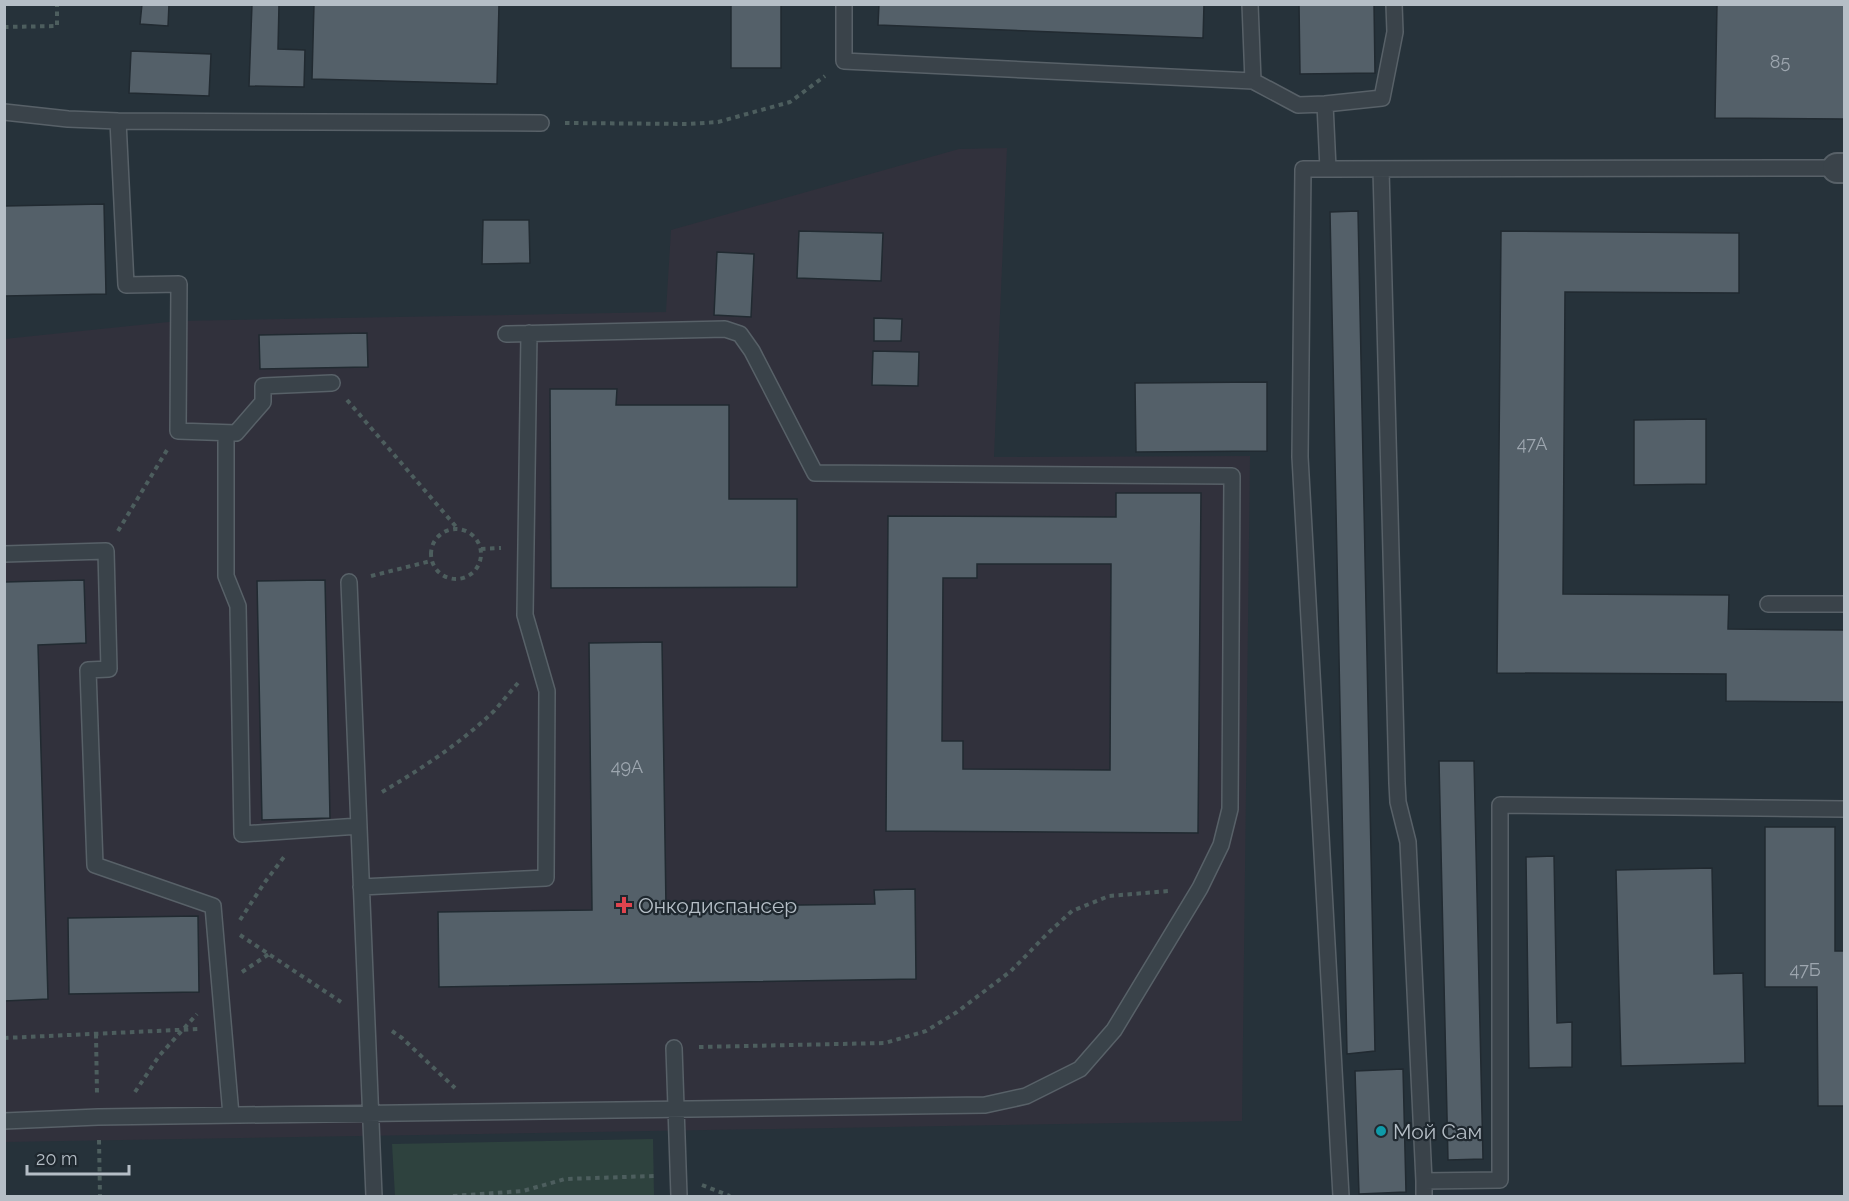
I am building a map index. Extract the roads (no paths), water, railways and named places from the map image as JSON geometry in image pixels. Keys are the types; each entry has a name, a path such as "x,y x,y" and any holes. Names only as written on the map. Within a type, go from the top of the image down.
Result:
{"lane":[{"path":"844,4 844,61 1253,81 1298,105 1382,98 1395,32 1394,4"},
{"path":"1250,4 1253,81"},
{"path":"1325,104 1328,169"},
{"path":"4,112 68,119 118,121 541,123"},
{"path":"118,121 126,285 179,284 178,432 236,433 263,402 263,386 332,383"},
{"path":"1341,1197 1300,457 1303,169 1841,168"},
{"path":"1381,169 1397,783 1398,802 1408,842 1424,1197"},
{"path":"4,1121 231,1115 985,1105 1026,1096 1080,1069 1114,1030 1200,888 1221,845 1230,809 1232,476 815,473 752,351 740,334 725,329 506,334"},
{"path":"361,887 546,878 547,691 525,615 529,333"},
{"path":"226,433 226,576 238,606 242,834 358,826"},
{"path":"4,554 106,551 109,669 88,670 95,865 213,906 231,1115"},
{"path":"349,582 374,1197"},
{"path":"1768,604 1845,604"},
{"path":"1424,1181 1500,1180 1500,805 1845,809"},
{"path":"674,1048 679,1197"}],"place":[{"name":"Онкодиспансер","path":"624,905"},
{"name":"Мой Сам","path":"1381,1131"}]}
